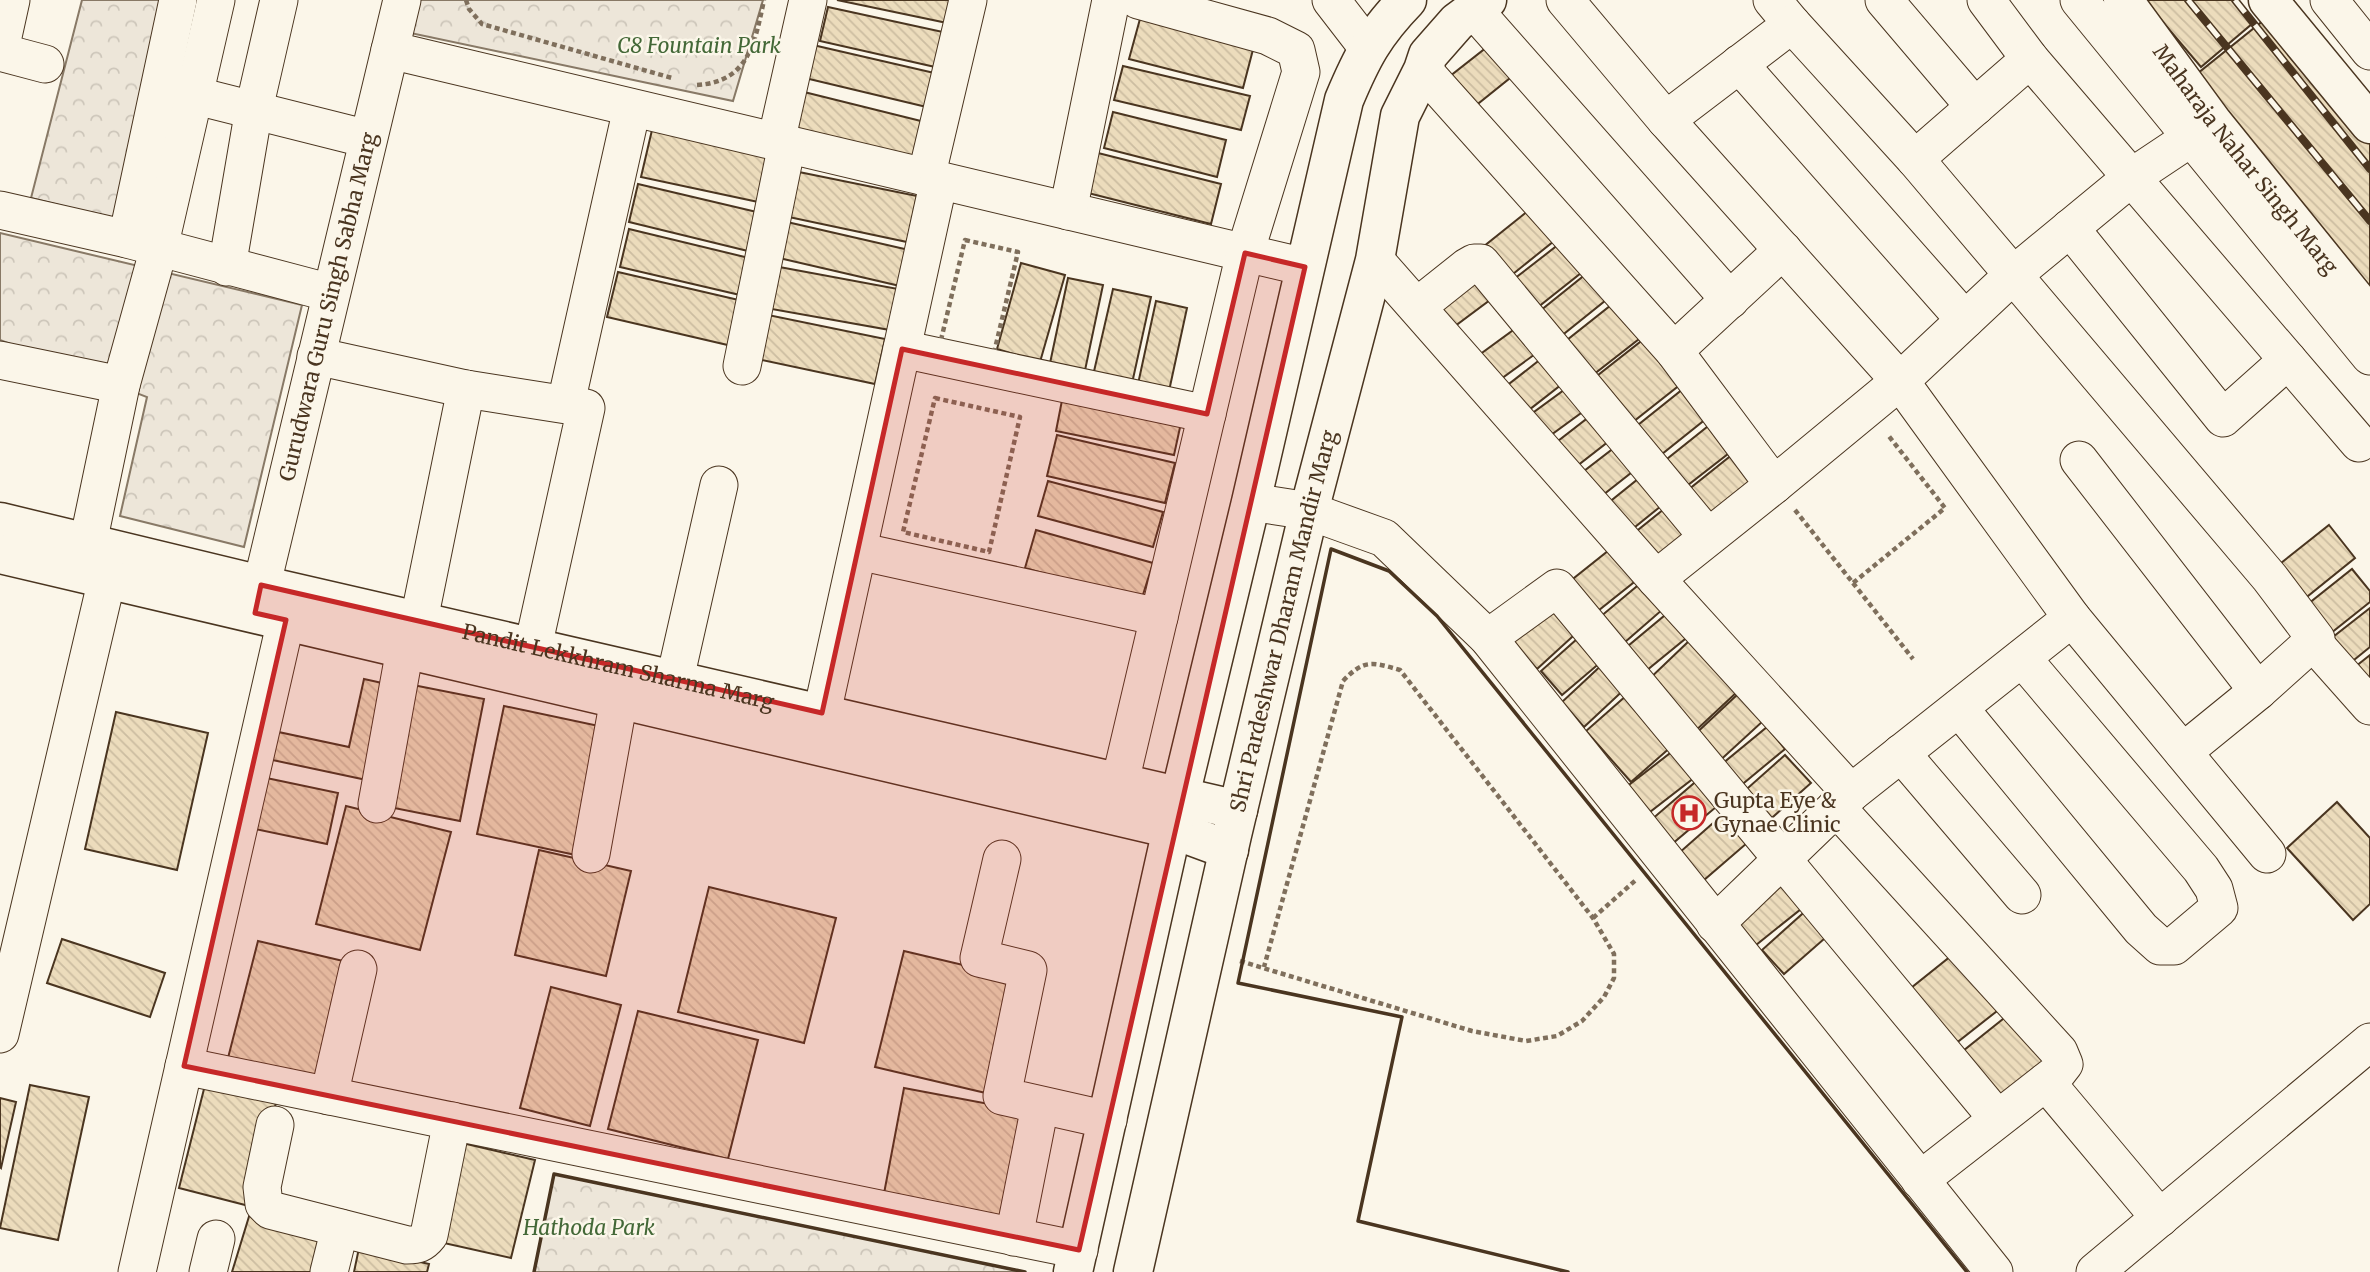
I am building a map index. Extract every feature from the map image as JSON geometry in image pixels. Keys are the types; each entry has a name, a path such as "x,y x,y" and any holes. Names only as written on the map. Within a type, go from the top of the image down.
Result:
{"main road":[{"path":"1076,1261 1176,812 1344,100 1368,48 1382,26 1407,0"},
{"name":"Maharaja Nahar Singh Marg","path":"2123,0 2164,80 2202,131 2370,317"},
{"path":"2268,0 2370,124"},
{"name":"Shri Pardeshwar Dharam Mandir Marg","path":"1133,1272 1309,511 1375,260 1400,116 1428,55 1457,22 1481,5"},
{"name":"Pandit Lekkhram Sharma Marg","path":"0,522 88,543 267,606"},
{"name":"Pandit Lekkhram Sharma Marg","path":"0,554 107,579 412,634 533,647 1120,782 1176,812 1229,849"},
{"name":"Pandit Lekkhram Sharma Marg","path":"412,634 619,699 1176,812 1238,810"}],"street":[{"path":"11,0 0,51 45,64"},
{"path":"88,543 121,385 143,243 160,88 178,0"},
{"path":"143,243 196,94 216,0"},
{"path":"227,267 254,109 279,0"},
{"name":"Gurudwara Guru Singh Sabha Marg","path":"137,1272 184,1066 267,606 316,356 402,0"},
{"path":"742,366 808,0"},
{"path":"822,713 902,349 932,179 968,0"},
{"path":"1068,211 1111,0"},
{"path":"1120,782 1245,253 1301,72 1300,58 1296,50 1268,36 1138,0"},
{"path":"1331,0 1368,48"},
{"path":"1565,0 1666,120 1900,381 2072,618 2267,854"},
{"path":"1884,0 1975,107"},
{"path":"1986,0 2030,59 2359,443"},
{"path":"2329,0 2370,51"},
{"path":"2082,1 2164,80"},
{"path":"1481,5 1730,300"},
{"path":"1666,120 1739,64 1782,12 1916,159 2012,276 2270,578 2316,639 2183,752"},
{"path":"390,50 1305,267"},
{"path":"1916,159 2030,59"},
{"path":"1739,64 1965,320"},
{"path":"1423,70 1674,351 1781,494"},
{"path":"160,88 196,94 369,139"},
{"path":"566,403 632,107"},
{"path":"1656,579 1708,537 1781,494 2012,276 2132,177 2202,131 2370,356"},
{"path":"0,209 143,243 331,293"},
{"path":"2070,228 2223,418 2288,359"},
{"path":"1674,351 1783,250"},
{"path":"1375,260 1656,579 2059,1052 2064,1064 2046,1082 1920,1180"},
{"path":"1418,306 1467,267 1474,263 1481,264 1708,537"},
{"path":"902,349 1207,414"},
{"path":"316,356 466,389 586,408 533,647"},
{"path":"0,360 121,385"},
{"path":"377,804 466,389"},
{"path":"2079,460 2258,691"},
{"path":"675,679 719,485"},
{"path":"1251,502 1309,511 1384,538 1488,638 1994,1272"},
{"path":"858,551 1159,617"},
{"path":"0,1034 107,579"},
{"path":"1488,638 1557,588 1997,1118"},
{"path":"1715,924 1844,800 2072,618"},
{"path":"2314,643 2370,706"},
{"path":"1959,708 2141,929 2160,946 2174,946 2220,908 2214,889 2201,869 2022,658"},
{"path":"591,854 619,699"},
{"path":"1902,753 2022,895"},
{"path":"1002,859 979,958 1028,970 1002,1096 1108,1120"},
{"path":"329,1096 358,969"},
{"path":"2095,1272 2370,1042"},
{"path":"184,1066 1014,1237 1076,1261"},
{"path":"2046,1082 2160,1218"},
{"path":"1014,1237 1040,1106"},
{"path":"275,1125 262,1187 264,1204 270,1210 407,1245 417,1245 429,1236 452,1121"},
{"path":"329,1272 340,1228"}],"path":[{"path":"466,0 469,9 482,24 673,78"},
{"path":"685,82 698,86 716,83 738,70 754,44 764,0"},
{"path":"965,240 1018,252 993,357 940,344 951,294 965,240"},
{"path":"935,398 1020,417 989,552 903,532 925,439 935,398"},
{"path":"1853,583 1945,508 1883,427"},
{"path":"1781,494 1913,659"},
{"path":"1376,663 1400,670 1593,918 1614,954 1614,978 1604,997 1582,1021 1557,1036 1526,1041 1472,1031 1264,967 1343,681 1356,667 1376,663"},
{"path":"1593,918 1662,857"}],"highlighted area":[{"path":"1245,253 1305,267 1079,1250 184,1066 286,620 255,613 261,585 822,713 902,349 1207,414"}],"green space":[{"path":"82,0 167,0 118,220 31,198"},
{"name":"C8 Fountain Park","path":"410,0 763,0 733,101 401,31"},
{"path":"0,233 302,305 244,547 120,516 147,397 0,340"},
{"name":"Hathoda Park","path":"554,1174 1025,1272 534,1272"}],"building":[{"path":"837,0 957,0 952,24"},
{"path":"2144,0 2234,0 2253,23 2201,67"},
{"path":"828,7 952,34 944,69 820,41"},
{"path":"1143,8 1256,38 1243,88 1129,59"},
{"path":"2274,12 2370,130 2370,307 2187,82"},
{"path":"1496,40 1520,70 1464,115 1440,84"},
{"path":"813,45 943,75 935,109 805,78"},
{"path":"1123,66 1250,96 1241,130 1114,100"},
{"path":"792,89 933,124 922,165 782,130"},
{"path":"1113,112 1226,140 1217,177 1104,148"},
{"path":"652,130 773,156 763,203 641,177"},
{"path":"1098,153 1221,184 1211,224 1088,193"},
{"path":"794,171 917,196 907,242 784,216"},
{"path":"638,184 761,213 752,252 629,222"},
{"path":"1534,206 1559,237 1503,282 1478,251"},
{"path":"787,222 909,250 900,286 779,258"},
{"path":"629,229 749,258 740,295 620,267"},
{"path":"1563,241 1586,269 1528,315 1505,286"},
{"path":"1021,263 1065,275 1040,362 997,349"},
{"path":"774,266 898,289 890,330 766,308"},
{"path":"1478,267 1498,294 1447,332 1428,306"},
{"path":"1591,270 1611,296 1555,341 1535,315"},
{"path":"618,272 743,301 732,346 607,317"},
{"path":"1068,278 1103,285 1084,375 1049,368"},
{"path":"1113,289 1151,297 1131,388 1092,380"},
{"path":"1620,298 1648,332 1589,378 1562,344"},
{"path":"1156,301 1187,308 1169,391 1138,384"},
{"path":"758,313 885,339 875,384 748,357"},
{"path":"1523,323 1542,349 1494,384 1475,358"},
{"path":"1649,335 1686,380 1624,429 1588,383"},
{"path":"1551,351 1571,377 1520,417 1500,391"},
{"path":"1575,382 1592,405 1540,443 1523,420"},
{"path":"1065,385 1184,409 1174,455 1056,431"},
{"path":"1683,389 1707,418 1657,458 1633,429"},
{"path":"1598,410 1618,434 1568,473 1549,448"},
{"path":"1712,423 1733,450 1688,485 1667,459"},
{"path":"1057,435 1175,463 1165,503 1047,476"},
{"path":"1623,441 1641,465 1594,502 1575,478"},
{"path":"1738,450 1765,486 1716,524 1688,490"},
{"path":"1648,471 1671,498 1625,535 1602,508"},
{"path":"1048,481 1163,512 1153,547 1038,516"},
{"path":"1674,501 1696,528 1651,565 1628,538"},
{"path":"2329,525 2355,558 2303,600 2276,567"},
{"path":"1036,530 1153,563 1141,601 1025,568"},
{"path":"1618,543 1643,575 1589,618 1564,586"},
{"path":"2352,569 2370,591 2370,602 2321,641 2298,612"},
{"path":"1648,577 1670,603 1617,649 1594,622"},
{"path":"1555,597 1583,627 1537,669 1509,638"},
{"path":"1676,606 1696,630 1641,675 1622,651"},
{"path":"2370,608 2370,647 2344,668 2324,644"},
{"path":"1586,631 1608,656 1562,695 1541,671"},
{"path":"1689,641 1737,692 1692,734 1645,683"},
{"path":"2370,655 2370,696 2350,671"},
{"path":"1606,661 1629,685 1584,727 1562,702"},
{"path":"364,679 396,686 376,782 263,758 269,730 349,747"},
{"path":"413,685 484,699 460,821 389,807"},
{"path":"1635,688 1680,739 1631,782 1586,731"},
{"path":"1738,694 1763,721 1715,765 1690,739"},
{"path":"504,706 613,729 585,857 477,834"},
{"path":"116,712 208,733 177,870 85,849"},
{"path":"1767,727 1785,749 1739,787 1722,764"},
{"path":"1678,747 1699,774 1646,815 1625,788"},
{"path":"1785,755 1811,783 1765,824 1740,795"},
{"path":"257,776 338,793 327,844 246,827"},
{"path":"1700,778 1722,802 1672,844 1651,820"},
{"path":"2337,802 2370,838 2370,904 2353,920 2287,848"},
{"path":"346,806 451,832 420,950 316,924"},
{"path":"1729,809 1754,837 1704,880 1679,853"},
{"path":"539,850 631,871 606,976 515,955"},
{"path":"1783,878 1806,905 1756,945 1734,918"},
{"path":"709,887 836,918 804,1043 678,1012"},
{"path":"1810,907 1832,932 1784,974 1762,950"},
{"path":"62,939 165,973 150,1017 47,983"},
{"path":"258,941 356,964 327,1082 228,1058"},
{"path":"1961,948 2006,1004 1955,1044 1911,988"},
{"path":"904,951 1018,978 990,1094 875,1067"},
{"path":"551,987 621,1005 590,1126 520,1108"},
{"path":"638,1011 758,1040 728,1159 608,1129"},
{"path":"2013,1011 2051,1058 2001,1098 1963,1051"},
{"path":"30,1085 89,1097 58,1240 0,1228"},
{"path":"205,1085 276,1103 249,1206 179,1188"},
{"path":"904,1088 1026,1111 1004,1227 882,1204"},
{"path":"0,1098 16,1102 1,1168 0,1167"},
{"path":"458,1142 535,1160 511,1258 435,1241"},
{"path":"251,1210 326,1232 314,1272 232,1272"},
{"path":"359,1248 429,1264 427,1272 354,1272"}],"railway":[{"path":"2188,0 2370,221"},
{"path":"2235,0 2370,169"}],"wall":[{"path":"1568,1272 1358,1221 1402,1017 1238,983 1331,549 1389,571 1437,616 1967,1272"},
{"path":"534,1272 554,1174 1025,1272"}],"place":[{"name":"Gupta Eye & Gynae Clinic","path":"1689,813"}]}
